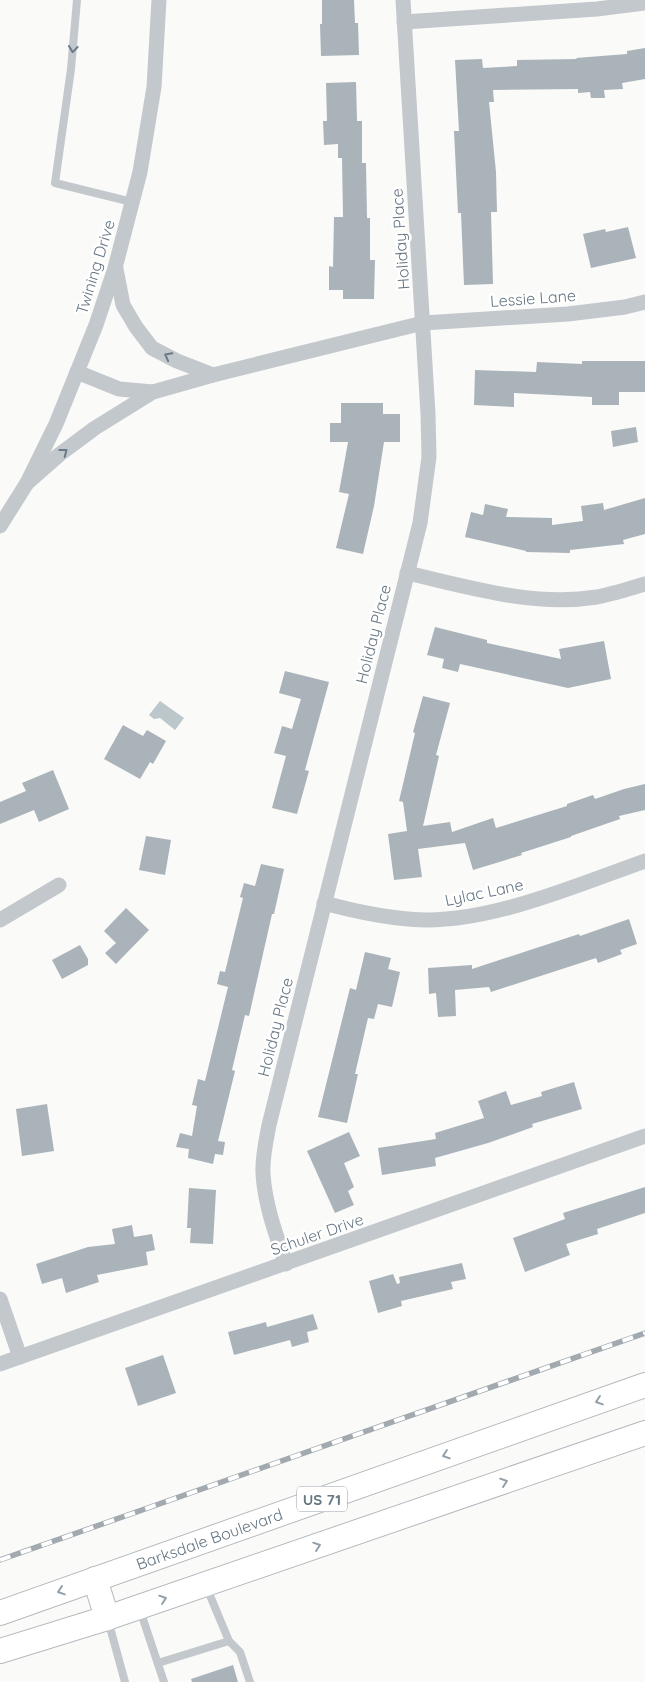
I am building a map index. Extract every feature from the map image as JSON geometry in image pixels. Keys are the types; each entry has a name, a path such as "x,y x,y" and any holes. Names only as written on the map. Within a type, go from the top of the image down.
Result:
{"main road":[{"name":"Barksdale Boulevard","path":"0,1613 645,1385"},
{"name":"US 71","path":"0,1651 107,1618 645,1433"},
{"path":"95,1579 107,1618"}],"street":[{"name":"Twining Drive","path":"2,519 27,483 56,424 116,268 140,172 154,87 159,0"},
{"name":"Holiday Place","path":"286,1264 266,1197 263,1173 264,1151 420,523 429,457 423,323 403,0"},
{"path":"404,22 597,9 645,3"},
{"path":"116,268 123,305 136,327 152,348 177,361 213,375"},
{"name":"Lessie Lane","path":"153,392 213,375 423,323 568,314 645,302"},
{"path":"77,372 119,389 153,392"},
{"path":"27,483 60,454 95,428 153,392"},
{"path":"407,573 503,595 548,600 597,597 645,584"},
{"name":"Lylac Lane","path":"324,904 399,918 426,920 452,918 516,906 645,861"},
{"path":"0,920 59,885"},
{"name":"Schuler Drive","path":"0,1364 645,1136"},
{"path":"0,1299 20,1357"}],"lane":[{"path":"77,0 71,68 55,183 132,202"},
{"path":"206,1584 229,1641 240,1652 250,1682"},
{"path":"139,1607 164,1682"},
{"path":"107,1618 125,1682"},
{"path":"158,1663 229,1641"}],"shaded area":[{"path":"160,701 184,718 175,730 160,718 154,719 149,715"}],"building":[{"path":"322,0 354,0 355,23 358,23 359,55 321,56 320,24 322,24"},
{"path":"645,48 645,79 622,83 623,89 604,90 605,98 591,98 590,92 578,93 578,89 493,90 494,102 489,102 496,172 497,212 491,212 493,284 464,285 461,213 458,213 454,131 459,131 455,60 482,59 483,68 517,66 517,60 577,59 627,54 627,51"},
{"path":"356,82 357,121 362,121 362,163 366,163 367,218 370,218 370,260 375,260 374,299 343,299 343,290 329,290 329,266 333,267 334,217 343,217 342,158 338,158 338,144 324,145 323,121 327,121 326,83"},
{"path":"628,227 636,258 591,268 583,234 605,229 606,232"},
{"path":"582,361 645,361 645,392 619,392 619,405 592,405 592,397 514,393 514,407 474,405 475,370 536,372 537,362 582,364"},
{"path":"341,403 383,403 383,414 400,414 400,442 384,442 374,506 363,554 336,548 349,494 339,492 348,442 330,442 330,423 341,423"},
{"path":"636,427 638,442 613,447 611,431"},
{"path":"645,498 645,534 623,540 624,544 570,550 570,553 526,552 465,537 471,512 483,515 485,504 508,509 506,517 552,518 552,525 583,521 581,506 603,503 604,510"},
{"path":"435,627 487,640 487,643 561,659 559,649 604,641 611,679 568,688 460,664 458,672 442,668 444,659 427,655"},
{"path":"285,671 329,682 305,770 309,771 297,814 272,808 286,756 274,753 282,726 292,729 301,699 279,693"},
{"path":"423,696 450,703 436,755 439,756 423,826 450,822 452,832 493,818 496,828 567,806 567,804 593,795 595,799 645,784 645,810 619,816 620,819 521,853 522,855 473,870 465,843 418,849 422,877 394,880 388,834 407,831 403,802 399,801 415,733 413,732"},
{"path":"123,725 143,736 147,730 166,741 153,764 150,762 140,779 104,759"},
{"path":"53,770 69,809 39,822 34,810 0,824 0,802 26,791 22,783"},
{"path":"146,836 171,840 165,875 139,870"},
{"path":"261,864 284,869 249,1016 245,1015 232,1070 235,1071 218,1141 225,1142 223,1155 215,1154 213,1164 188,1158 189,1149 176,1147 180,1133 192,1136 197,1106 192,1105 198,1079 205,1081 228,987 217,984 220,971 225,972 243,898 240,897 244,883 255,886"},
{"path":"126,908 149,930 116,964 105,953 116,943 104,931"},
{"path":"629,919 637,944 620,950 622,954 598,963 596,958 491,992 489,987 455,990 456,1016 438,1017 436,993 429,994 428,968 472,965 472,969"},
{"path":"80,945 88,959 88,965 62,979 52,960"},
{"path":"365,952 391,958 388,969 400,972 392,1007 378,1004 374,1019 368,1018 355,1074 358,1074 347,1123 318,1117 350,988 356,990"},
{"path":"574,1082 582,1109 532,1124 533,1127 488,1143 435,1158 436,1166 382,1175 378,1148 436,1139 435,1133 484,1118 478,1101 506,1091 511,1105 542,1096 541,1092"},
{"path":"47,1104 54,1151 22,1156 16,1109"},
{"path":"349,1132 360,1156 344,1163 354,1187 348,1191 354,1205 335,1213 307,1151"},
{"path":"645,1187 645,1213 597,1229 598,1234 566,1244 570,1255 525,1272 513,1238 565,1219 563,1213"},
{"path":"189,1188 216,1190 213,1244 190,1243 191,1228 187,1228"},
{"path":"132,1225 134,1237 152,1234 155,1250 146,1252 148,1265 97,1275 99,1282 66,1293 62,1278 42,1284 36,1264 88,1247 115,1244 112,1229"},
{"path":"462,1263 466,1279 451,1282 453,1289 401,1301 402,1306 378,1313 369,1281 393,1274 397,1284 400,1283 399,1277"},
{"path":"313,1314 318,1329 307,1332 309,1342 292,1347 290,1340 234,1355 228,1332 266,1322 267,1327"},
{"path":"163,1355 176,1393 138,1406 125,1368"},
{"path":"233,1665 238,1682 192,1682 191,1679"}],"railway":[{"path":"0,1560 645,1333"}]}
